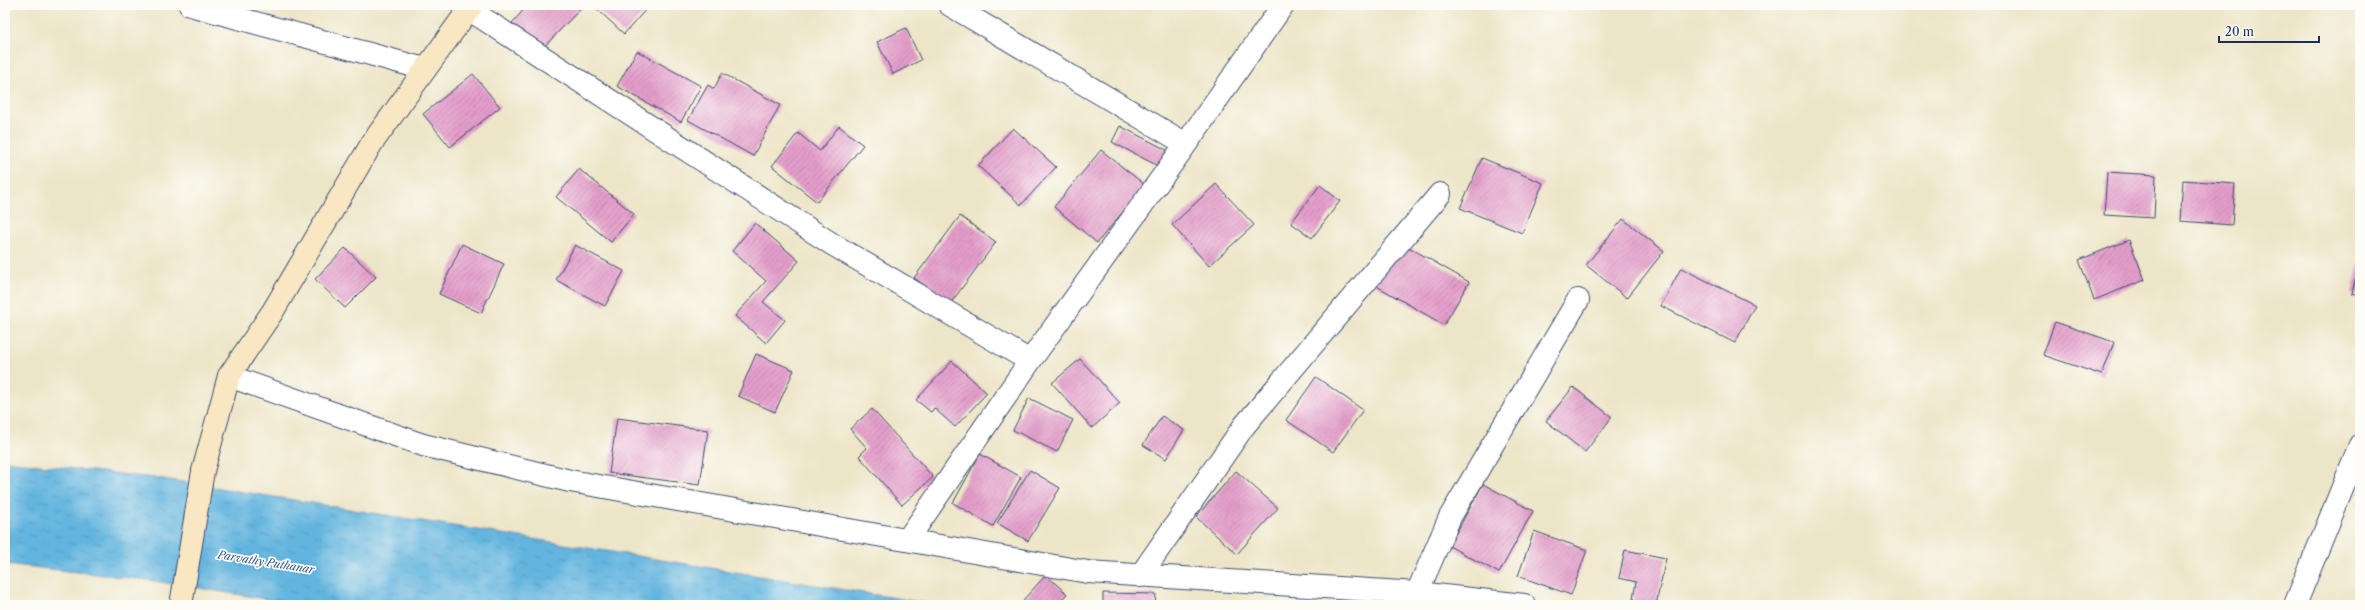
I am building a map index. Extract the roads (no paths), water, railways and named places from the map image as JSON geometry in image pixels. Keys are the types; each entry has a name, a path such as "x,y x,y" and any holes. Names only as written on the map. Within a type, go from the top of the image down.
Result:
{"main road":[{"path":"181,605 204,471 229,376 273,312 372,143 468,7"}],"street":[{"path":"190,5 425,69"},
{"path":"950,5 1186,144"},
{"path":"908,539 1030,361 1186,144 1283,5"},
{"path":"468,7 832,244 1030,361"},
{"path":"1140,576 1244,426 1440,194"},
{"path":"1417,593 1450,517 1578,300"},
{"path":"229,376 424,445 570,481 908,539 1088,572 1417,593 1524,605"},
{"path":"2295,605 2360,445"}],"water":[{"name":"Parvathy Puthanar","path":"5,461 164,479 938,605 303,605 149,580 5,564"}]}
